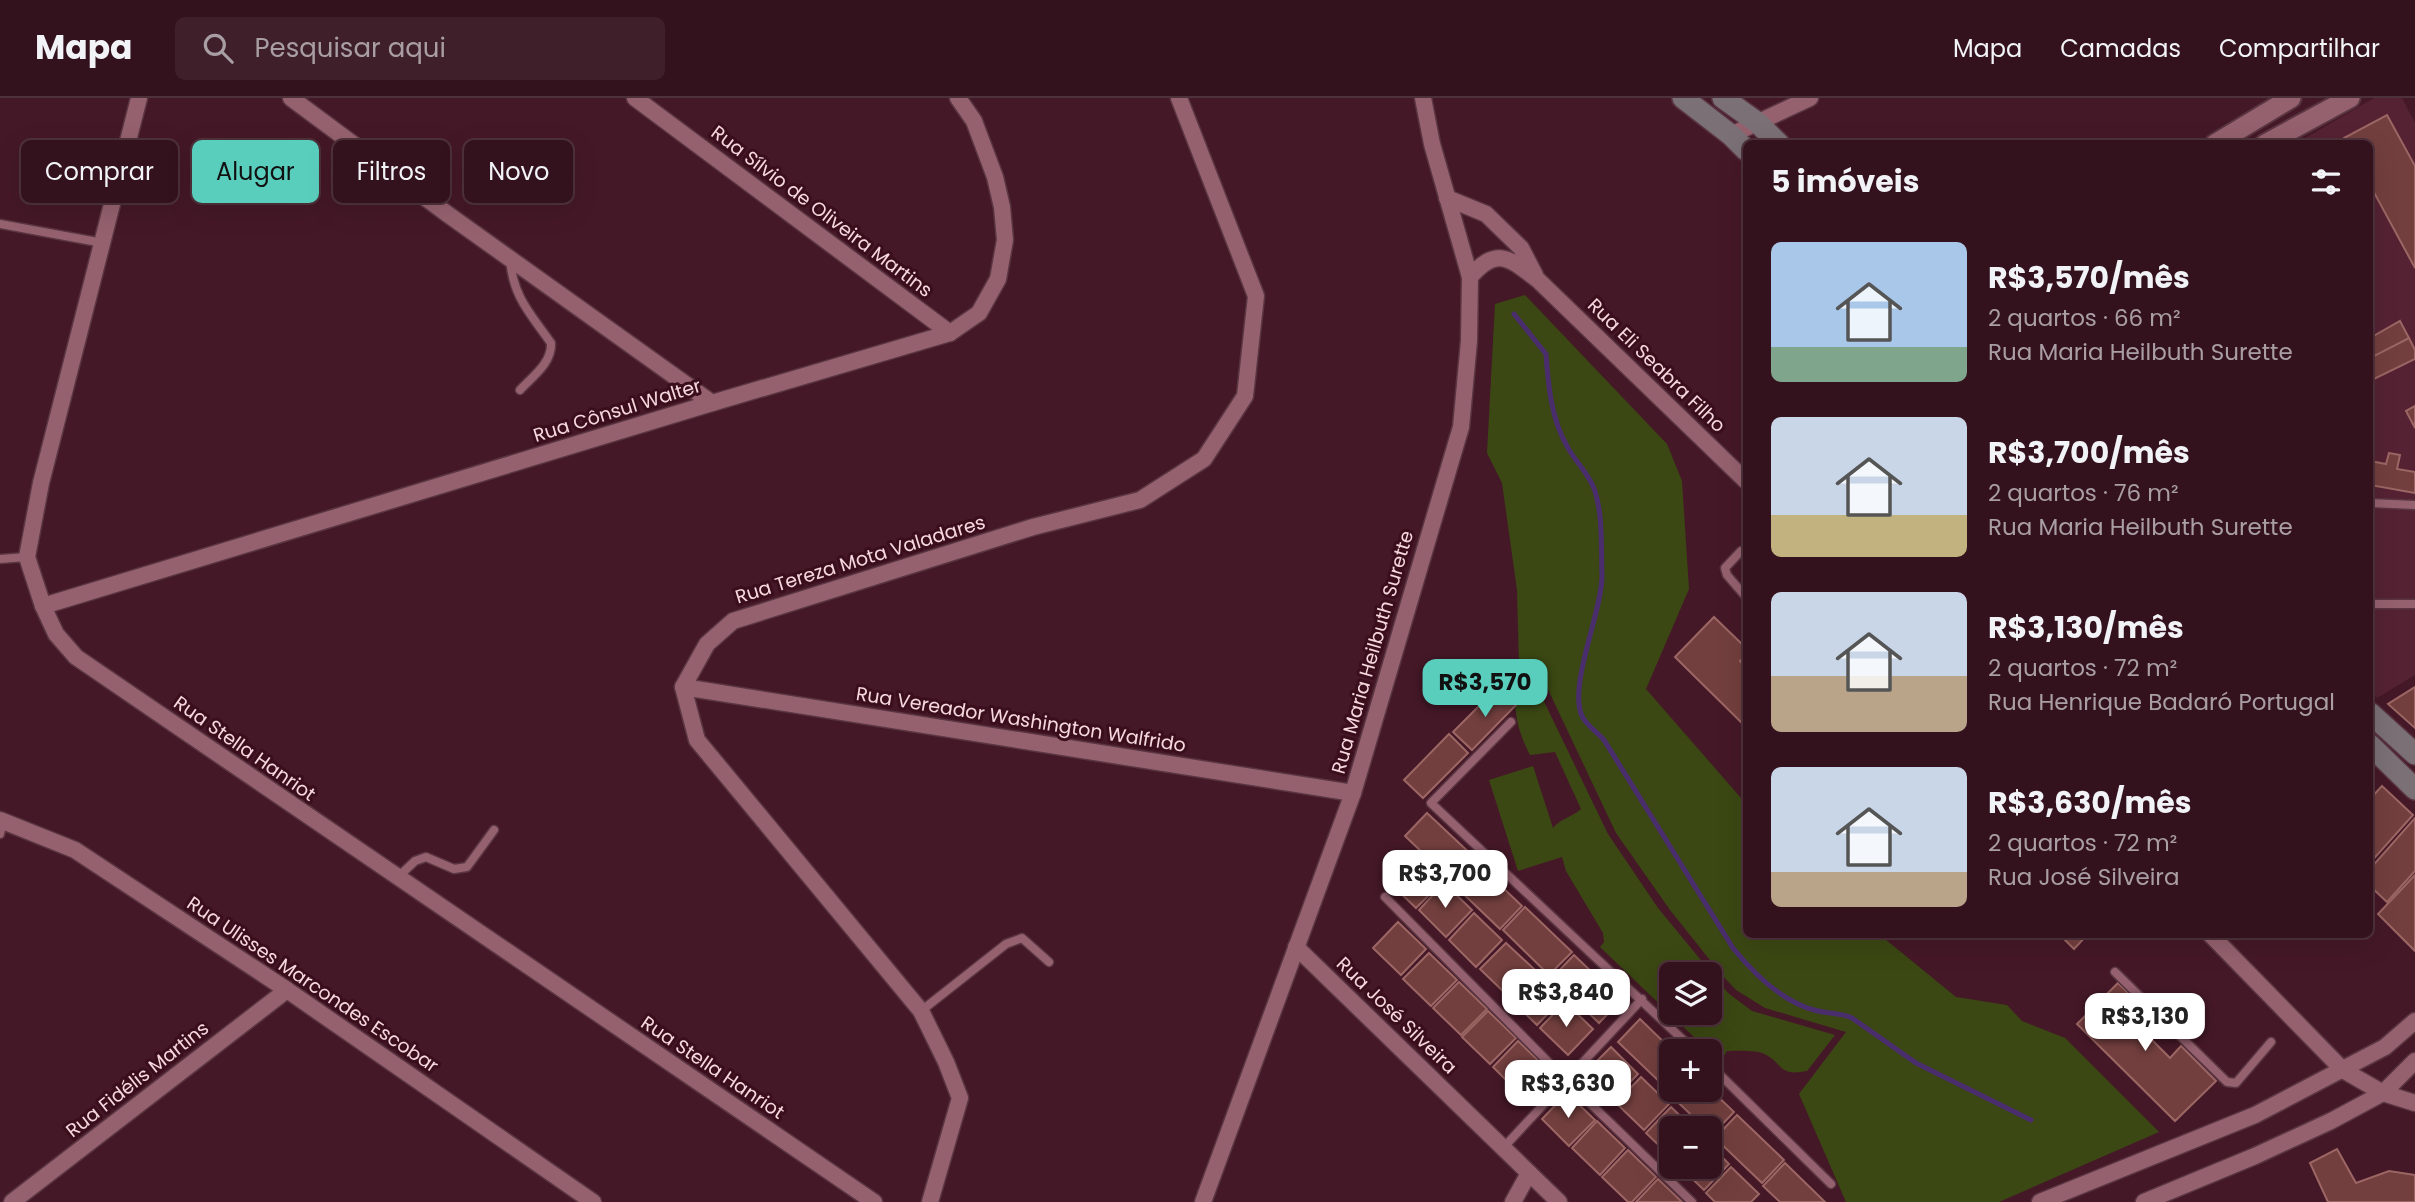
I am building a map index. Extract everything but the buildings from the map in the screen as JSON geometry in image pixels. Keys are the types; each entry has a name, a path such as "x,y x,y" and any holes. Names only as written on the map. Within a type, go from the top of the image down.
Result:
{"main road":[{"path":"1683,98 1743,147"},
{"path":"1723,98 1758,123 1775,140"},
{"path":"2373,716 2415,754"},
{"path":"2373,749 2415,789"}],"street":[{"name":"Rua Stella Hanriot","path":"139,98 41,483 27,557 43,606 56,634 76,657 874,1202"},
{"path":"290,98 712,403"},
{"name":"Rua Sílvio de Oliveira Martins","path":"635,98 950,333"},
{"name":"Rua Cônsul Walter","path":"43,606 950,333 979,313 998,279 1005,240 1002,207 995,177 974,121 958,98"},
{"name":"Rua Tereza Mota Valadares","path":"683,687 707,645 733,621 1033,527 1140,500 1204,459 1245,396 1256,296 1179,98"},
{"name":"Rua Maria Heilbuth Surette","path":"1203,1202 1353,793 1461,427 1469,341 1470,277 1447,198 1423,98"},
{"path":"1731,135 1810,98"},
{"path":"2222,140 2291,98"},
{"path":"2272,140 2350,98"},
{"name":"Rua Eli Seabra Filho","path":"1447,198 1486,214 1521,248 1538,280"},
{"name":"Rua Eli Seabra Filho","path":"1470,277 1484,261 1498,258 1516,263 1538,280 1743,478"},
{"path":"683,687 697,740 920,1011 946,1062 960,1098 930,1202"},
{"name":"Rua Vereador Washington Walfrido","path":"683,687 1353,793"},
{"name":"Rua Ulisses Marcondes Escobar","path":"1,825 75,850 287,989 593,1202"},
{"path":"2214,938 2343,1070 2383,1093 2415,1103"},
{"name":"Rua José Silveira","path":"1296,947 1559,1202"},
{"name":"Rua Fidélis Martins","path":"12,1202 287,989"},
{"path":"2040,1202 2255,1115 2385,1047 2415,1021"},
{"path":"2144,1202 2331,1121 2383,1093 2415,1061"},
{"path":"1513,1202 1529,1173"}],"lane":[{"path":"0,225 103,243"},
{"path":"510,258 517,295 551,343 551,353 547,361 520,390"},
{"path":"2373,503 2415,505"},
{"path":"1743,551 1726,568 1727,575 1743,594"},
{"path":"0,559 27,557"},
{"path":"2373,604 2415,604"},
{"path":"1511,722 1431,803 1683,1039"},
{"path":"397,878 415,860 426,857 454,869 467,867 494,830"},
{"path":"1385,897 1566,1080 1692,1202"},
{"path":"920,1011 1006,944 1022,938 1049,962"},
{"path":"2115,972 2227,1082 2236,1083 2271,1042"},
{"path":"1503,1148 1642,999"},
{"path":"1722,1077 1831,1184"}],"shaded area":[{"path":"2374,98 2402,98 2415,123 2415,675 2377,698 2373,694 2373,140 2302,140"}],"green space":[{"path":"1525,295 1667,444 1682,481 1689,589 1646,689 1741,798 1743,938 1884,938 1956,997 2007,1005 2022,1021 2065,1038 2159,1132 1999,1202 1846,1202 1799,1094 1846,1032 1765,1008 1736,990 1722,975 1722,962 1711,962 1670,910 1616,833 1544,681 1522,674 1519,665 1517,590 1502,483 1487,453 1495,304"},
{"path":"1516,681 1537,687 1608,834 1658,908 1702,962 1659,962 1659,1004 1600,947 1604,942 1603,933 1566,871 1562,857 1518,871 1489,780 1533,766 1553,828 1581,809 1555,752 1530,755 1522,737 1516,710"},
{"path":"1722,986 1752,1011 1835,1035 1807,1071 1797,1072 1785,1070 1769,1057 1754,1051 1727,1051 1722,1059 1722,1039 1696,1039 1681,1025 1722,1025"}],"waterway":[{"path":"1514,314 1546,354 1549,389 1557,424 1570,452 1586,473 1598,501 1601,591 1579,687 1582,716 1604,740 1733,948 1759,977 1802,1006 1852,1018 1916,1063 2031,1120"}]}
